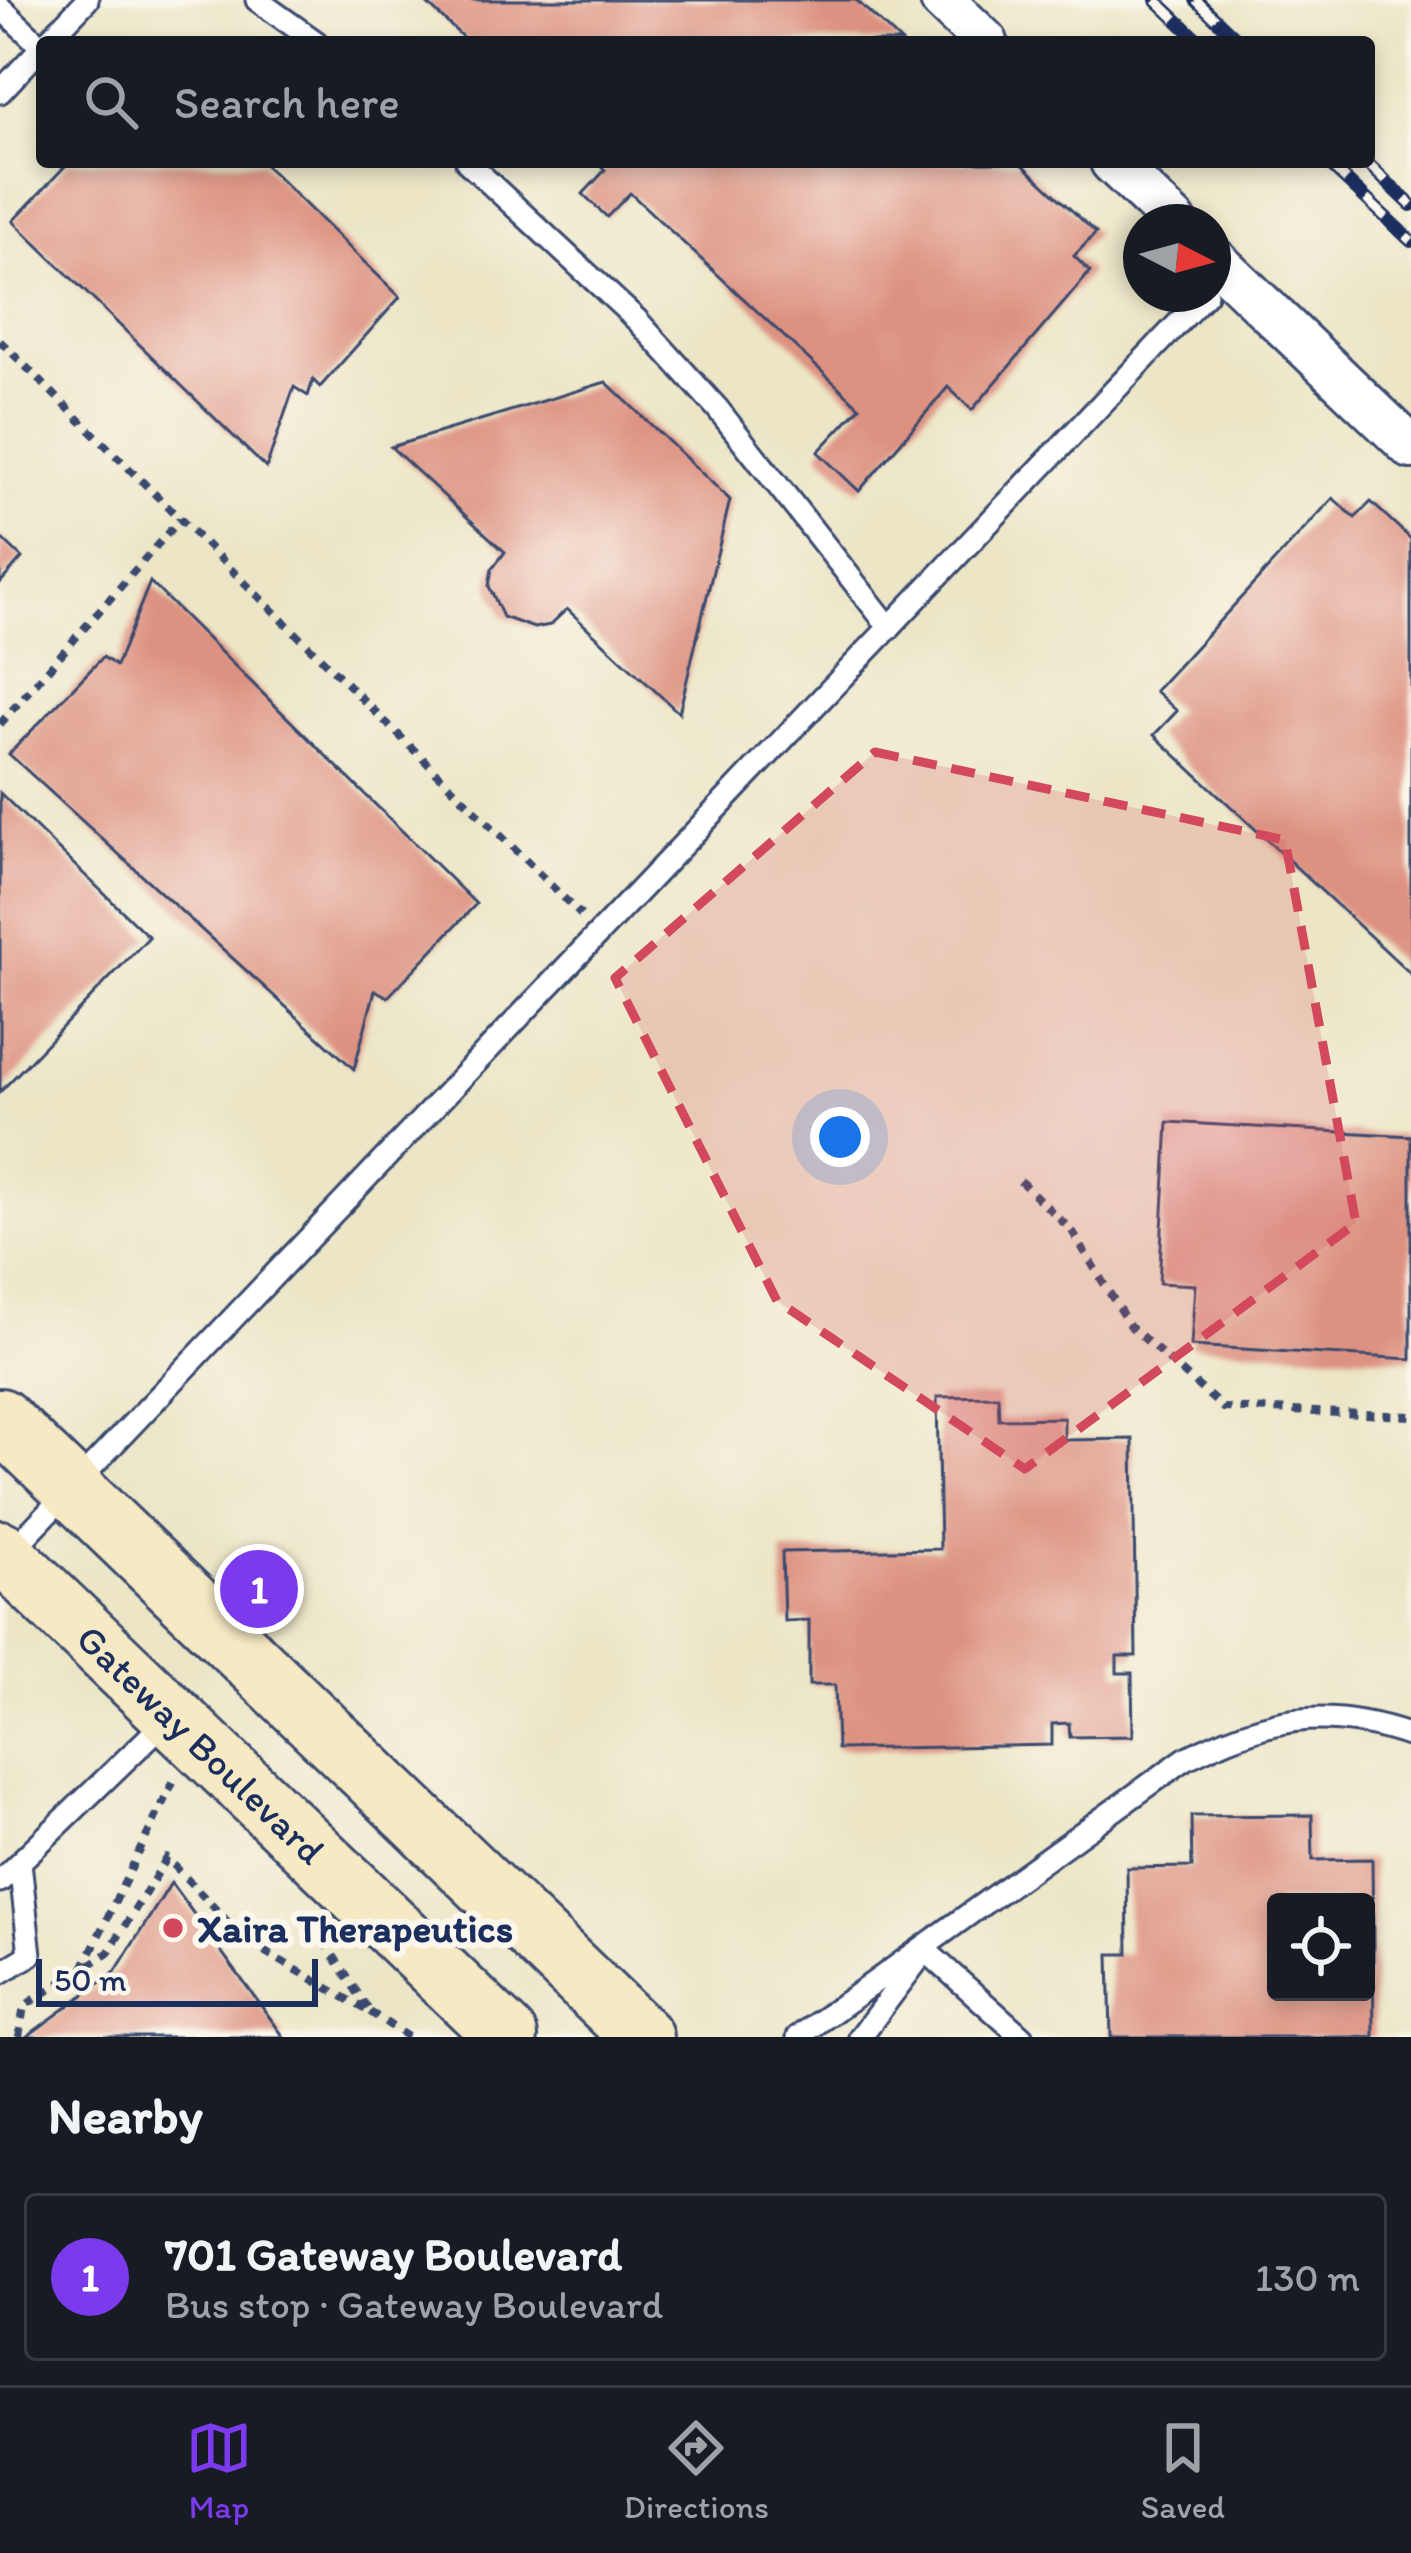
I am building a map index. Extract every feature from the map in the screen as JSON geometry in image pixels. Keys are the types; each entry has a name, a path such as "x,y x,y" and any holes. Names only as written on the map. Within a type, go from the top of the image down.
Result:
{"main road":[{"path":"0,1419 642,2037"},
{"name":"Gateway Boulevard","path":"2,1556 176,1740 507,2037"}],"street":[{"path":"942,0 980,36"},
{"path":"1118,168 1156,204"},
{"path":"1231,292 1411,447"}],"lane":[{"path":"53,36 87,0"},
{"path":"257,0 308,36"},
{"path":"0,7 36,39"},
{"path":"0,92 36,54"},
{"path":"473,168 637,320 717,408 890,628"},
{"path":"2,1556 71,1490 890,628 1183,312"},
{"path":"798,2037 845,1998 925,1950 1101,1814 1185,1759 1244,1730 1306,1716 1366,1720 1411,1736"},
{"path":"0,1881 176,1740"},
{"path":"0,1973 30,1955 20,1862"},
{"path":"860,2037 925,1950"},
{"path":"925,1950 1022,2037"}],"path":[{"path":"0,341 599,933"},
{"path":"0,724 180,519"},
{"path":"1021,1181 1072,1231 1130,1324 1223,1408 1411,1416"},
{"path":"83,1968 176,1740"},
{"path":"19,2037 24,2006 108,1954 167,1858 246,1941 408,2037"},
{"path":"310,1918 370,2012"}],"highlighted area":[{"path":"875,752 1285,840 1356,1223 1025,1469 777,1301 615,978"}],"building":[{"path":"423,0 856,0 895,36 462,36"},
{"path":"63,168 268,168 400,297 320,387 313,380 308,396 294,387 266,468 13,221"},
{"path":"1026,168 1096,233 1074,256 1090,272 972,410 948,387 859,491 818,452 860,407 630,193 607,217 583,194 605,170"},
{"path":"606,382 730,500 679,713 567,609 550,625 534,628 503,617 489,586 492,569 505,552 391,447"},
{"path":"1333,498 1355,518 1371,502 1411,539 1411,974 1154,735 1177,711 1155,691"},
{"path":"0,537 22,558 0,583"},
{"path":"150,582 476,904 388,997 375,990 354,1069 9,754 103,657 116,666"},
{"path":"0,793 149,937 0,1092"},
{"path":"1168,1122 1411,1136 1411,1359 1191,1346 1195,1285 1159,1283"},
{"path":"998,1396 999,1419 1064,1418 1064,1440 1133,1439 1136,1656 1117,1656 1117,1673 1132,1673 1133,1736 1070,1737 1069,1723 1052,1724 1052,1745 837,1749 835,1685 809,1685 809,1620 784,1621 782,1552 940,1549 937,1397"},
{"path":"266,1578 283,1595 276,1602 258,1586"},
{"path":"1312,1815 1313,1860 1372,1859 1372,1893 1267,1893 1267,2001 1374,2001 1374,2037 1111,2037 1109,1954 1128,1954 1127,1868 1192,1867 1191,1816"},
{"name":"Xaira Therapeutics","path":"171,1883 284,2037 26,2037 115,1972"}],"railway":[{"path":"1156,0 1194,36"},
{"path":"1196,0 1234,36"},
{"path":"1333,168 1411,241"},
{"path":"1372,168 1411,205"}],"place":[{"name":"701 Gateway Boulevard","path":"259,1589"},
{"name":"Xaira Therapeutics","path":"173,1928"}]}
